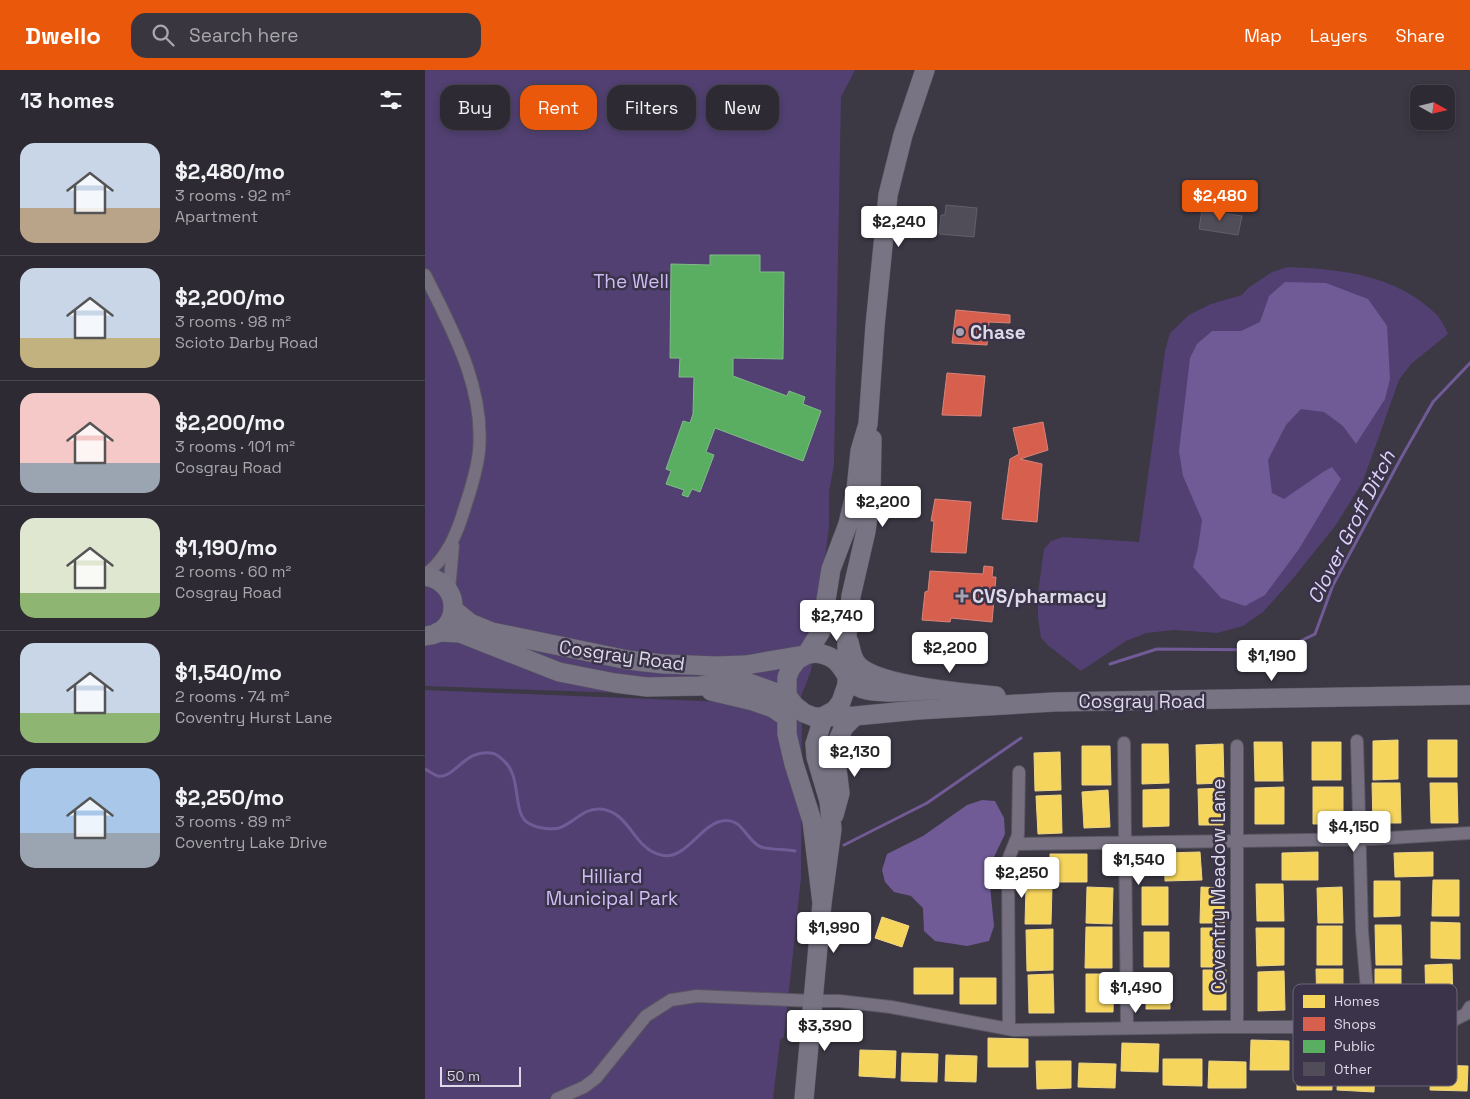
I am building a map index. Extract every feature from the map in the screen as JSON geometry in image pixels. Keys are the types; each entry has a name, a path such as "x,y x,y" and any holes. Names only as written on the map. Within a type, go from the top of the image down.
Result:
{"main road":[{"path":"822,903 813,821 794,764 787,734 787,677 797,660 806,655 821,631 831,569 848,524 856,490 860,451 867,424 875,316 888,195 903,136 925,70"},
{"path":"831,828 829,801 815,757 815,744 824,716 835,710 841,702 847,685 847,635 851,596 866,531 871,495 873,442 867,424"},
{"path":"425,576 442,582 449,590 453,599 453,609"},
{"name":"Cosgray Road","path":"432,634 446,626 451,618 453,609 470,623 492,632 628,660 663,664 746,665 816,653 825,654 835,659 846,675 863,688 881,691 933,690 1054,702"},
{"name":"Cosgray Road","path":"432,634 460,634 559,672 605,682 647,687 749,683 788,697 804,714 814,716 855,716 918,710 1054,702 1470,696"},
{"name":"Cosgray Road","path":"847,635 852,656 857,664 867,671 933,690"},
{"name":"Cosgray Road","path":"700,686 716,693 727,693 773,708 786,717"},
{"path":"804,1099 822,903 831,828 840,792 837,769 837,742 844,727 855,716"}],"street":[{"path":"425,274 467,364 477,407 479,451 473,483 454,538 444,556 425,576"},
{"path":"449,590 454,538"},
{"path":"1357,742 1362,931 1366,984"},
{"path":"1124,743 1127,1028"},
{"name":"Coventry Meadow Lane","path":"1237,746 1237,1027"},
{"path":"1009,1029 1008,860 1018,836 1019,772"},
{"path":"1015,844 1359,840 1470,833"},
{"path":"557,1099 583,1087 596,1078 646,1016 671,1000 697,996 839,1001 882,1006 1009,1029 1293,1027"},
{"path":"1457,1018 1468,1011"}],"green space":[{"name":"The Well","path":"425,70 855,70 841,97 834,465 829,492 829,526 811,671 800,699 425,686"},
{"path":"1288,267 1348,272 1403,290 1438,316 1448,334 1411,364 1399,380 1363,481 1336,525 1291,581 1263,612 1243,626 1217,633 1174,630 1147,633 1126,641 1081,671 1041,638 1038,618 1038,593 1044,549 1051,541 1063,537 1139,542 1165,351 1170,333 1189,315 1211,304 1242,295 1248,288 1272,272"},
{"name":"Hilliard Municipal Park","path":"425,690 802,705 801,878 784,1037 780,1040 773,1099 425,1099"}],"shaded area":[{"path":"1285,282 1326,283 1368,299 1387,326 1390,379 1385,399 1356,444 1343,426 1324,412 1301,409 1286,425 1268,460 1272,493 1284,499 1332,467 1341,479 1299,549 1265,595 1245,606 1221,598 1193,567 1202,520 1183,476 1179,451 1190,358 1197,344 1212,331 1241,331 1260,322 1269,296"},
{"path":"982,800 995,801 1004,818 1005,834 992,861 990,886 994,926 989,941 967,946 935,941 924,931 923,908 911,896 894,892 885,882 882,870 887,854 923,836 967,805"}],"building: Homes":[{"path":"1398,740 1398,779 1373,780 1373,741"},
{"path":"1428,740 1457,740 1457,777 1428,777"},
{"path":"1254,742 1282,742 1283,781 1255,781"},
{"path":"1312,742 1341,742 1341,780 1312,780"},
{"path":"1142,744 1168,744 1169,783 1142,784"},
{"path":"1223,744 1224,783 1197,784 1196,745"},
{"path":"1082,746 1110,746 1111,785 1082,785"},
{"path":"1060,752 1061,790 1035,791 1034,753"},
{"path":"1372,783 1400,783 1401,823 1373,823"},
{"path":"1430,783 1457,783 1458,823 1431,823"},
{"path":"1284,787 1284,824 1255,824 1255,788"},
{"path":"1313,787 1343,787 1343,824 1313,824"},
{"path":"1222,788 1223,825 1199,825 1198,789"},
{"path":"1169,789 1169,826 1143,827 1143,790"},
{"path":"1108,790 1110,827 1084,828 1082,792"},
{"path":"1061,795 1062,833 1038,834 1036,796"},
{"path":"1200,852 1202,880 1165,881 1164,853"},
{"path":"1318,852 1318,880 1282,880 1282,853"},
{"path":"1433,852 1433,876 1395,877 1394,853"},
{"path":"1050,854 1087,854 1087,882 1050,882"},
{"path":"1433,880 1459,880 1459,916 1432,916"},
{"path":"1374,881 1400,881 1400,916 1374,917"},
{"path":"1256,884 1283,884 1284,921 1257,921"},
{"path":"1026,887 1052,887 1051,924 1025,924"},
{"path":"1087,887 1113,888 1112,924 1086,923"},
{"path":"1142,887 1168,887 1168,925 1142,925"},
{"path":"1201,887 1224,888 1224,923 1200,923"},
{"path":"1342,887 1343,923 1318,923 1317,888"},
{"path":"882,917 909,926 902,947 875,938"},
{"path":"1431,922 1460,923 1460,959 1431,958"},
{"path":"1375,925 1401,925 1402,965 1376,965"},
{"path":"1317,926 1342,926 1342,965 1317,965"},
{"path":"1086,927 1112,927 1112,968 1085,968"},
{"path":"1201,928 1224,928 1224,967 1201,967"},
{"path":"1256,928 1284,928 1284,965 1257,966"},
{"path":"1053,929 1053,970 1027,971 1026,930"},
{"path":"1144,932 1169,932 1169,967 1144,967"},
{"path":"1452,964 1453,984 1426,984 1425,965"},
{"path":"914,968 953,968 953,994 914,994"},
{"path":"1316,969 1343,969 1343,984 1316,984"},
{"path":"1375,969 1401,969 1401,984 1375,984"},
{"path":"1203,970 1226,970 1226,1010 1203,1010"},
{"path":"1284,971 1285,1010 1258,1011 1258,972"},
{"path":"1147,973 1170,973 1170,1009 1146,1009"},
{"path":"1053,974 1054,1013 1029,1013 1028,975"},
{"path":"1086,974 1114,974 1113,1012 1086,1012"},
{"path":"960,978 996,978 996,1004 960,1004"},
{"path":"988,1038 1028,1039 1028,1067 988,1067"},
{"path":"1251,1040 1289,1041 1289,1070 1250,1070"},
{"path":"1122,1043 1159,1044 1158,1072 1121,1071"},
{"path":"860,1050 896,1051 895,1078 859,1076"},
{"path":"902,1053 938,1054 937,1082 901,1081"},
{"path":"946,1055 977,1056 976,1082 945,1081"},
{"path":"1163,1059 1202,1059 1202,1086 1163,1085"},
{"path":"1036,1061 1071,1061 1071,1088 1037,1089"},
{"path":"1209,1061 1246,1062 1246,1088 1208,1088"},
{"path":"1079,1063 1116,1064 1115,1088 1078,1087"},
{"path":"1457,1066 1468,1066 1467,1091 1430,1090 1430,1086 1457,1086"},
{"path":"1297,1086 1332,1086 1332,1090 1297,1090"},
{"path":"1337,1086 1374,1086 1374,1092 1337,1090"}],"building: Shops":[{"path":"956,310 1010,315 1010,323 989,322 987,345 952,343"},
{"path":"947,373 985,376 981,416 942,415"},
{"path":"1043,422 1048,450 1020,459 1042,464 1037,522 1002,519 1010,459 1019,454 1013,428"},
{"path":"935,499 971,502 966,553 931,552 934,521 931,521"},
{"path":"984,566 993,567 992,577 996,577 992,622 951,618 950,622 922,620 925,592 928,591 930,571 983,574"}],"building: Public":[{"name":"The Well","path":"710,255 760,255 760,272 784,272 783,359 733,358 733,376 787,396 789,391 805,397 803,404 821,411 803,461 715,428 706,452 714,455 700,492 692,489 688,497 682,495 684,490 666,484 671,471 666,469 683,421 690,423 693,414 694,377 679,377 680,358 670,358 671,264 710,265"}],"building: Other":[{"path":"946,205 977,208 974,237 939,234 941,215 945,215"},
{"path":"1202,210 1242,216 1238,235 1199,229"}],"waterway":[{"name":"Clover Groff Ditch","path":"1110,664 1157,649 1282,650 1315,634 1333,585 1433,402 1470,363"},
{"name":"Clover Groff Ditch","path":"844,845 927,803 1021,738"},
{"name":"Clover Groff Ditch","path":"425,769 438,776 444,776 476,754 495,754 510,768 516,786 518,805 524,820 530,824 540,828 556,829 594,809 610,811 625,823 644,846 661,855 669,856 677,853 711,825 726,821 738,825 761,847 795,851"}],"place":[{"name":"Chase","path":"960,332"},
{"name":"CVS/pharmacy","path":"962,596"}]}
